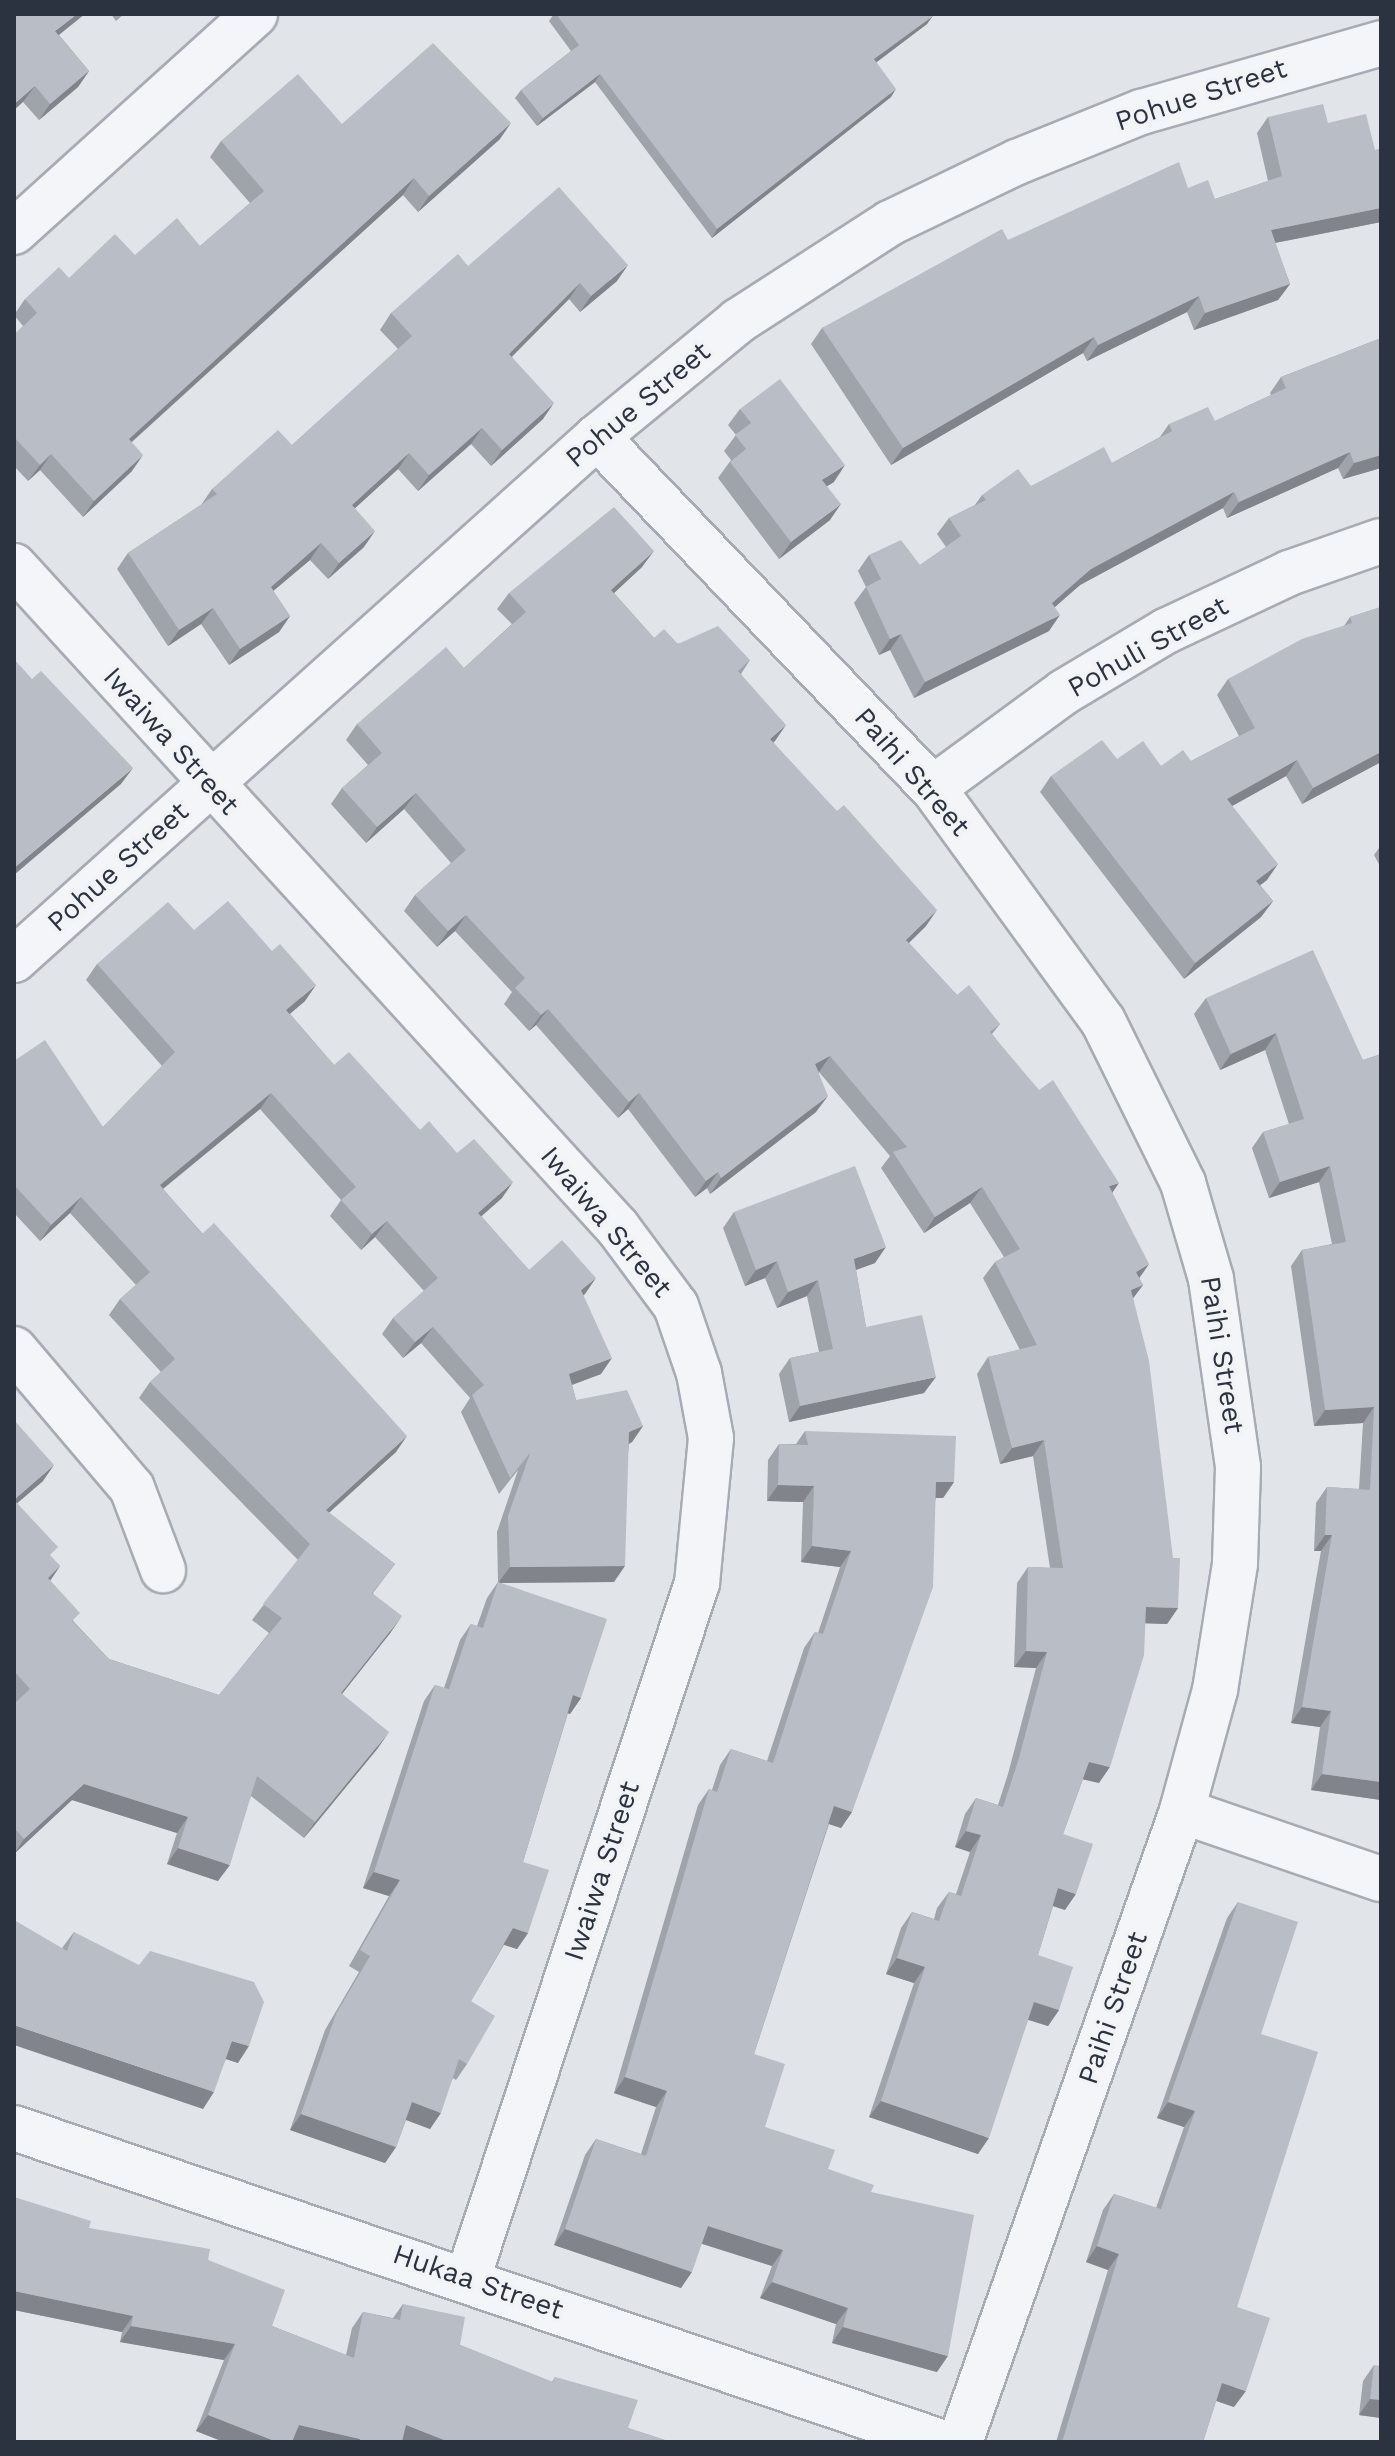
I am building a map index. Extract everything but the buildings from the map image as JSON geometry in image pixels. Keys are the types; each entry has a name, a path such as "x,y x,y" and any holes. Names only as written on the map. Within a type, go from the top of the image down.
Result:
{"street":[{"path":"14,232 255,14"},
{"name":"Pohue Street","path":"14,960 597,437 738,321 890,223 1141,112 1381,43"},
{"name":"Paihi Street","path":"597,437 933,788 1103,1021 1183,1183 1211,1279 1238,1467 1235,1564 1215,1690 1182,1811 960,2442"},
{"name":"Pohuli Street","path":"933,788 1064,692 1166,631 1289,573 1381,541"},
{"name":"Iwaiwa Street","path":"14,566 210,785 618,1228 676,1306 711,1438 697,1583 468,2278"},
{"path":"14,1349 132,1488 163,1570"},
{"path":"1182,1811 1381,1879"},
{"name":"Hukaa Street","path":"14,2128 468,2278 941,2442"}]}
